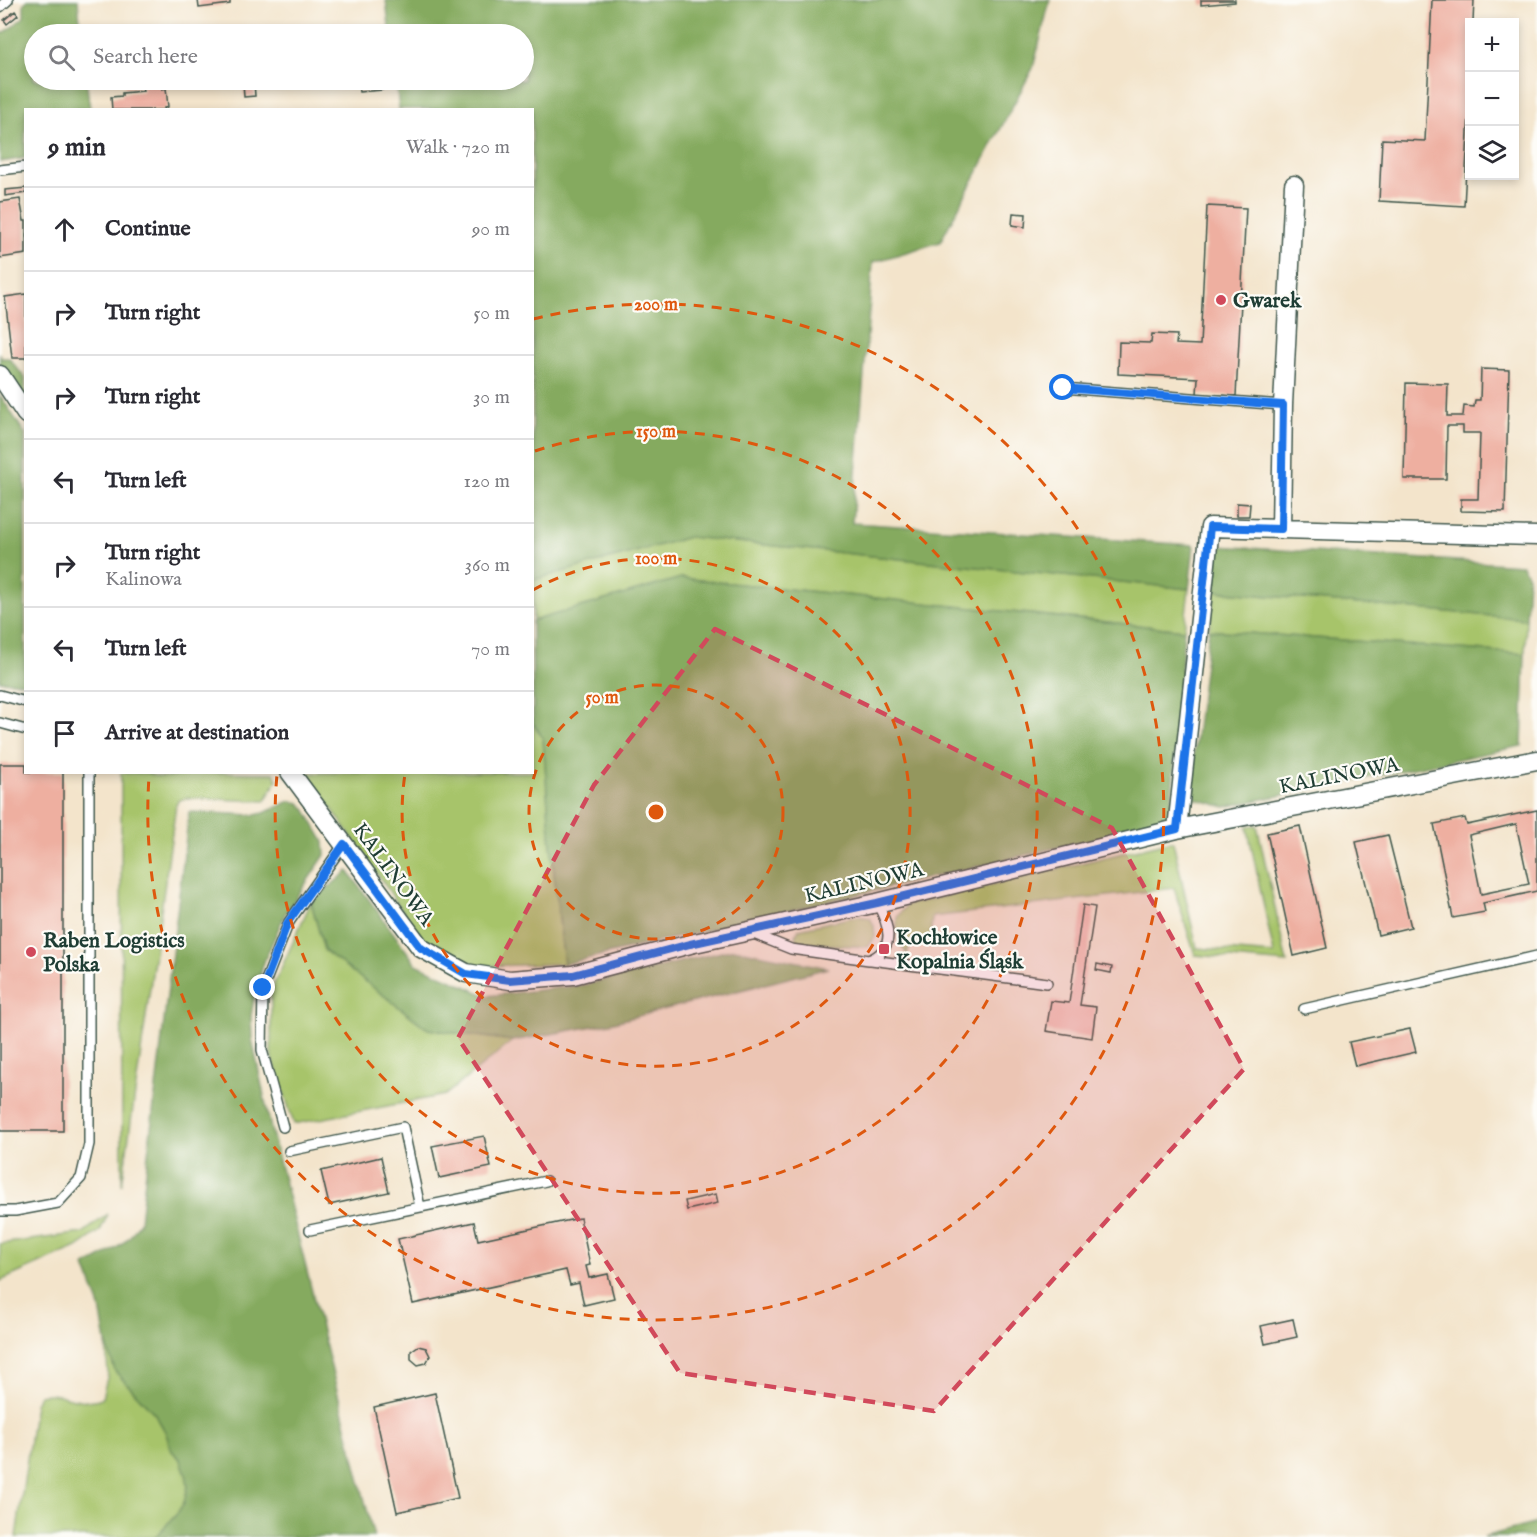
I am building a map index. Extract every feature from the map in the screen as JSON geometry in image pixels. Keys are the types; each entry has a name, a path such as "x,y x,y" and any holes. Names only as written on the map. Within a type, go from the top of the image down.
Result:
{"street":[{"path":"1281,529 1283,405 1294,185"},
{"path":"0,375 24,411"},
{"path":"1177,829 1210,527 1537,536"},
{"name":"KALINOWA","path":"292,774 421,948 466,974 510,980 573,975 690,944 877,903 1177,829 1537,760"}],"lane":[{"path":"0,7 8,0"},
{"path":"0,170 24,167"},
{"path":"1063,388 1283,405"},
{"path":"0,695 24,701"},
{"path":"0,723 24,729"},
{"path":"0,1211 15,1211 58,1203 81,1178 89,1144 89,774"},
{"path":"283,1127 262,1050 263,988 288,922 344,844"},
{"path":"869,960 878,956 888,945 889,935 883,913 877,903"},
{"path":"749,932 791,949 1047,983"},
{"path":"1304,1009 1537,956"},
{"path":"289,1151 403,1127 420,1207"},
{"path":"310,1230 546,1181"}],"highlighted area":[{"path":"715,629 1112,828 1244,1069 934,1411 680,1373 458,1038 594,785"}],"green space":[{"path":"28,0 78,0 80,24 24,24 24,90 87,90 90,108 24,108 24,158 0,162 0,33 4,33 24,17 24,3"},
{"path":"386,0 1050,0 1033,68 940,242 873,262 852,523 1194,545 1189,589 689,537 534,580 534,108 399,108 397,90 534,90 534,24 389,24"},
{"path":"0,353 1,358 9,358 24,377 24,400 0,364"},
{"path":"0,395 24,432 24,683 0,681"},
{"path":"689,537 1189,589 1184,630 681,578 534,621 534,580"},
{"path":"1217,546 1522,565 1528,576 1526,619 1215,591"},
{"path":"681,578 1184,630 1170,821 564,964 551,845 543,738 534,724 534,620"},
{"path":"1215,591 1526,619 1525,654 1209,630"},
{"path":"1209,630 1525,654 1522,746 1225,807 1196,799 1191,778"},
{"path":"534,724 543,738 551,845 564,964 478,966 423,940 308,774 534,774"},
{"path":"121,774 151,774 169,777 274,774 277,780 265,801 187,798 179,800 176,805 122,1185"},
{"path":"290,801 300,803 305,809 324,842 325,855 285,914 265,959 255,992 251,1016 252,1039 271,1129 374,1537 155,1537 184,1503 188,1486 186,1474 181,1460 172,1451 165,1431 155,1414 115,1371 106,1342 100,1307 85,1266 124,1243 140,1221 189,812 254,815"},
{"path":"1257,825 1287,963 1195,955 1174,888 932,917 930,942 910,945 907,954 897,932 897,917 907,905 1173,841 1197,948 1274,954 1247,826"},
{"path":"348,871 416,964 487,996 584,985 734,949 828,968 610,1023 513,1041 428,1029 324,950 311,902"},
{"path":"311,902 324,950 428,1029 513,1041 445,1095 294,1124 271,1053 271,991"},
{"path":"858,916 870,918 874,926 875,937 868,947 804,943 798,942 795,935 799,929"},
{"path":"108,1214 100,1231 77,1247 0,1281 0,1244 83,1233"},
{"path":"106,1342 115,1371 155,1414 165,1431 172,1451 181,1460 188,1486 184,1503 155,1537 16,1537 35,1404 39,1395 56,1395 85,1401 102,1398 108,1374"},
{"path":"1537,1523 1537,1537 1483,1537"}],"building":[{"path":"198,0 230,0 230,4 199,8"},
{"path":"1201,0 1235,0 1235,2 1201,5"},
{"path":"1432,0 1474,0 1473,18 1465,18 1464,206 1379,201 1382,139 1425,141"},
{"path":"15,11 18,15 7,24 4,20"},
{"path":"166,90 168,107 112,108 111,97 122,96 122,93"},
{"path":"244,90 255,90 255,96 244,97"},
{"path":"359,90 382,90 359,92"},
{"path":"24,188 24,193 5,196 5,190"},
{"path":"20,199 24,221 24,254 0,258 0,202"},
{"name":"Gwarek","path":"1207,206 1246,208 1236,396 1197,394 1198,378 1118,374 1119,342 1151,343 1152,334 1177,335 1176,344 1200,345"},
{"path":"1013,213 1026,214 1025,227 1012,225"},
{"path":"24,294 24,358 12,358 5,297"},
{"path":"1481,369 1509,370 1505,512 1461,511 1461,499 1478,499 1480,433 1463,433 1463,426 1447,426 1446,479 1404,479 1406,383 1448,384 1447,416 1463,416 1464,406 1474,407 1475,400 1480,400"},
{"path":"1237,503 1250,504 1249,516 1237,516"},
{"name":"Raben Logistics Polska","path":"0,764 24,764 24,774 63,774 63,1131 0,1131"},
{"path":"1537,810 1537,891 1483,903 1485,912 1453,918 1434,824 1465,818 1467,825","holes":["1516,824 1529,884 1481,894 1469,835"]},
{"path":"1300,826 1327,948 1294,956 1267,833"},
{"path":"1388,835 1411,927 1378,935 1356,842"},
{"path":"1083,905 1095,907 1080,1005 1096,1007 1092,1038 1046,1031 1051,1001 1069,1003"},
{"path":"1097,964 1112,967 1111,973 1096,970"},
{"path":"1410,1029 1416,1052 1355,1066 1349,1042"},
{"path":"484,1136 491,1167 439,1178 432,1146"},
{"path":"381,1157 389,1192 329,1205 321,1171"},
{"path":"716,1194 718,1203 687,1210 685,1201"},
{"path":"580,1218 590,1265 586,1266 589,1278 608,1274 614,1298 584,1305 579,1283 570,1285 566,1270 413,1304 398,1239 474,1222 478,1240"},
{"path":"1293,1319 1297,1337 1265,1344 1261,1326"},
{"path":"418,1346 426,1348 430,1356 426,1363 418,1365 411,1359 411,1351"},
{"path":"435,1393 458,1498 397,1512 374,1407"}],"place":[{"name":"Gwarek","path":"1221,300"},
{"name":"Kochłowice Kopalnia Śląsk","path":"884,949"},
{"name":"Raben Logistics Polska","path":"31,952"}],"route":[{"path":"263,988 288,922 344,844 421,948 466,974 510,980 573,975 690,944 877,903 1177,829 1210,527 1281,529 1283,405 1063,388"}]}
